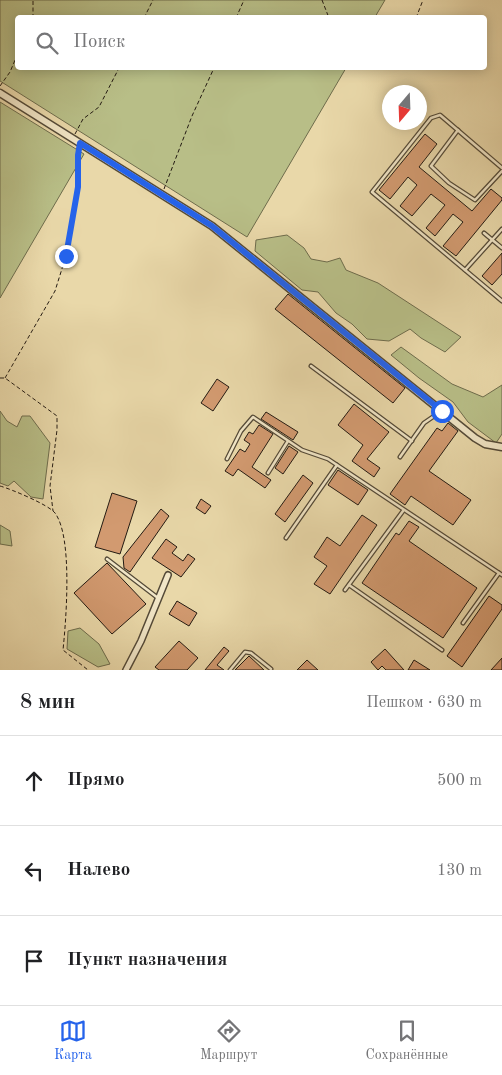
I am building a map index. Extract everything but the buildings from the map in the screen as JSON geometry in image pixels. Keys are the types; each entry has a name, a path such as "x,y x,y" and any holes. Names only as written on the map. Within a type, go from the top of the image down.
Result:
{"street":[{"path":"0,93 224,235 475,438 485,444 502,447"},
{"path":"126,670 141,642 168,575"}],"lane":[{"path":"458,130 431,166 449,183 475,200 502,170 458,130 440,114 431,118 372,192 502,301"},
{"path":"466,270 502,229"},
{"path":"484,233 502,248"},
{"path":"311,366 412,441"},
{"path":"400,457 424,423 442,411"},
{"path":"227,459 241,431 253,418 302,450 328,459 403,511 500,574 463,623"},
{"path":"268,473 288,441"},
{"path":"286,538 337,465"},
{"path":"345,590 403,511"},
{"path":"107,559 158,598"},
{"path":"349,585 442,650"},
{"path":"230,670 245,652 251,653 271,669"}],"path":[{"path":"33,0 33,15"},
{"path":"146,15 153,0"},
{"path":"237,15 244,0"},
{"path":"322,0 328,15"},
{"path":"417,15 423,0"},
{"path":"0,87 15,60"},
{"path":"72,139 83,119 100,107 118,70"},
{"path":"162,194 192,116 213,70"},
{"path":"5,378 55,292 66,256 78,187 80,143"},
{"path":"0,378 5,378 57,416 50,486 53,512 64,537 66,621 63,650 88,670"},
{"path":"0,486 17,491 53,512"}],"green space":[{"path":"0,0 385,0 376,15 15,15 15,70 345,70 247,237 0,81"},
{"path":"0,102 84,154 0,298"},
{"path":"287,235 304,248 311,259 327,262 340,258 346,270 378,283 461,337 445,352 410,329 389,341 367,339 352,324 336,313 318,292 302,290 255,251 256,240"},
{"path":"401,347 452,384 483,397 502,385 502,434 496,443 468,422 453,402 391,355"},
{"path":"0,411 7,421 17,427 22,416 30,416 50,443 43,499 31,497 14,481 8,486 0,483"},
{"path":"0,525 10,531 12,546 0,544"},
{"path":"80,628 99,644 110,664 98,667 67,649 68,631"}],"route":[{"path":"66,256 78,187 80,143 212,226 412,389 442,411"}]}
